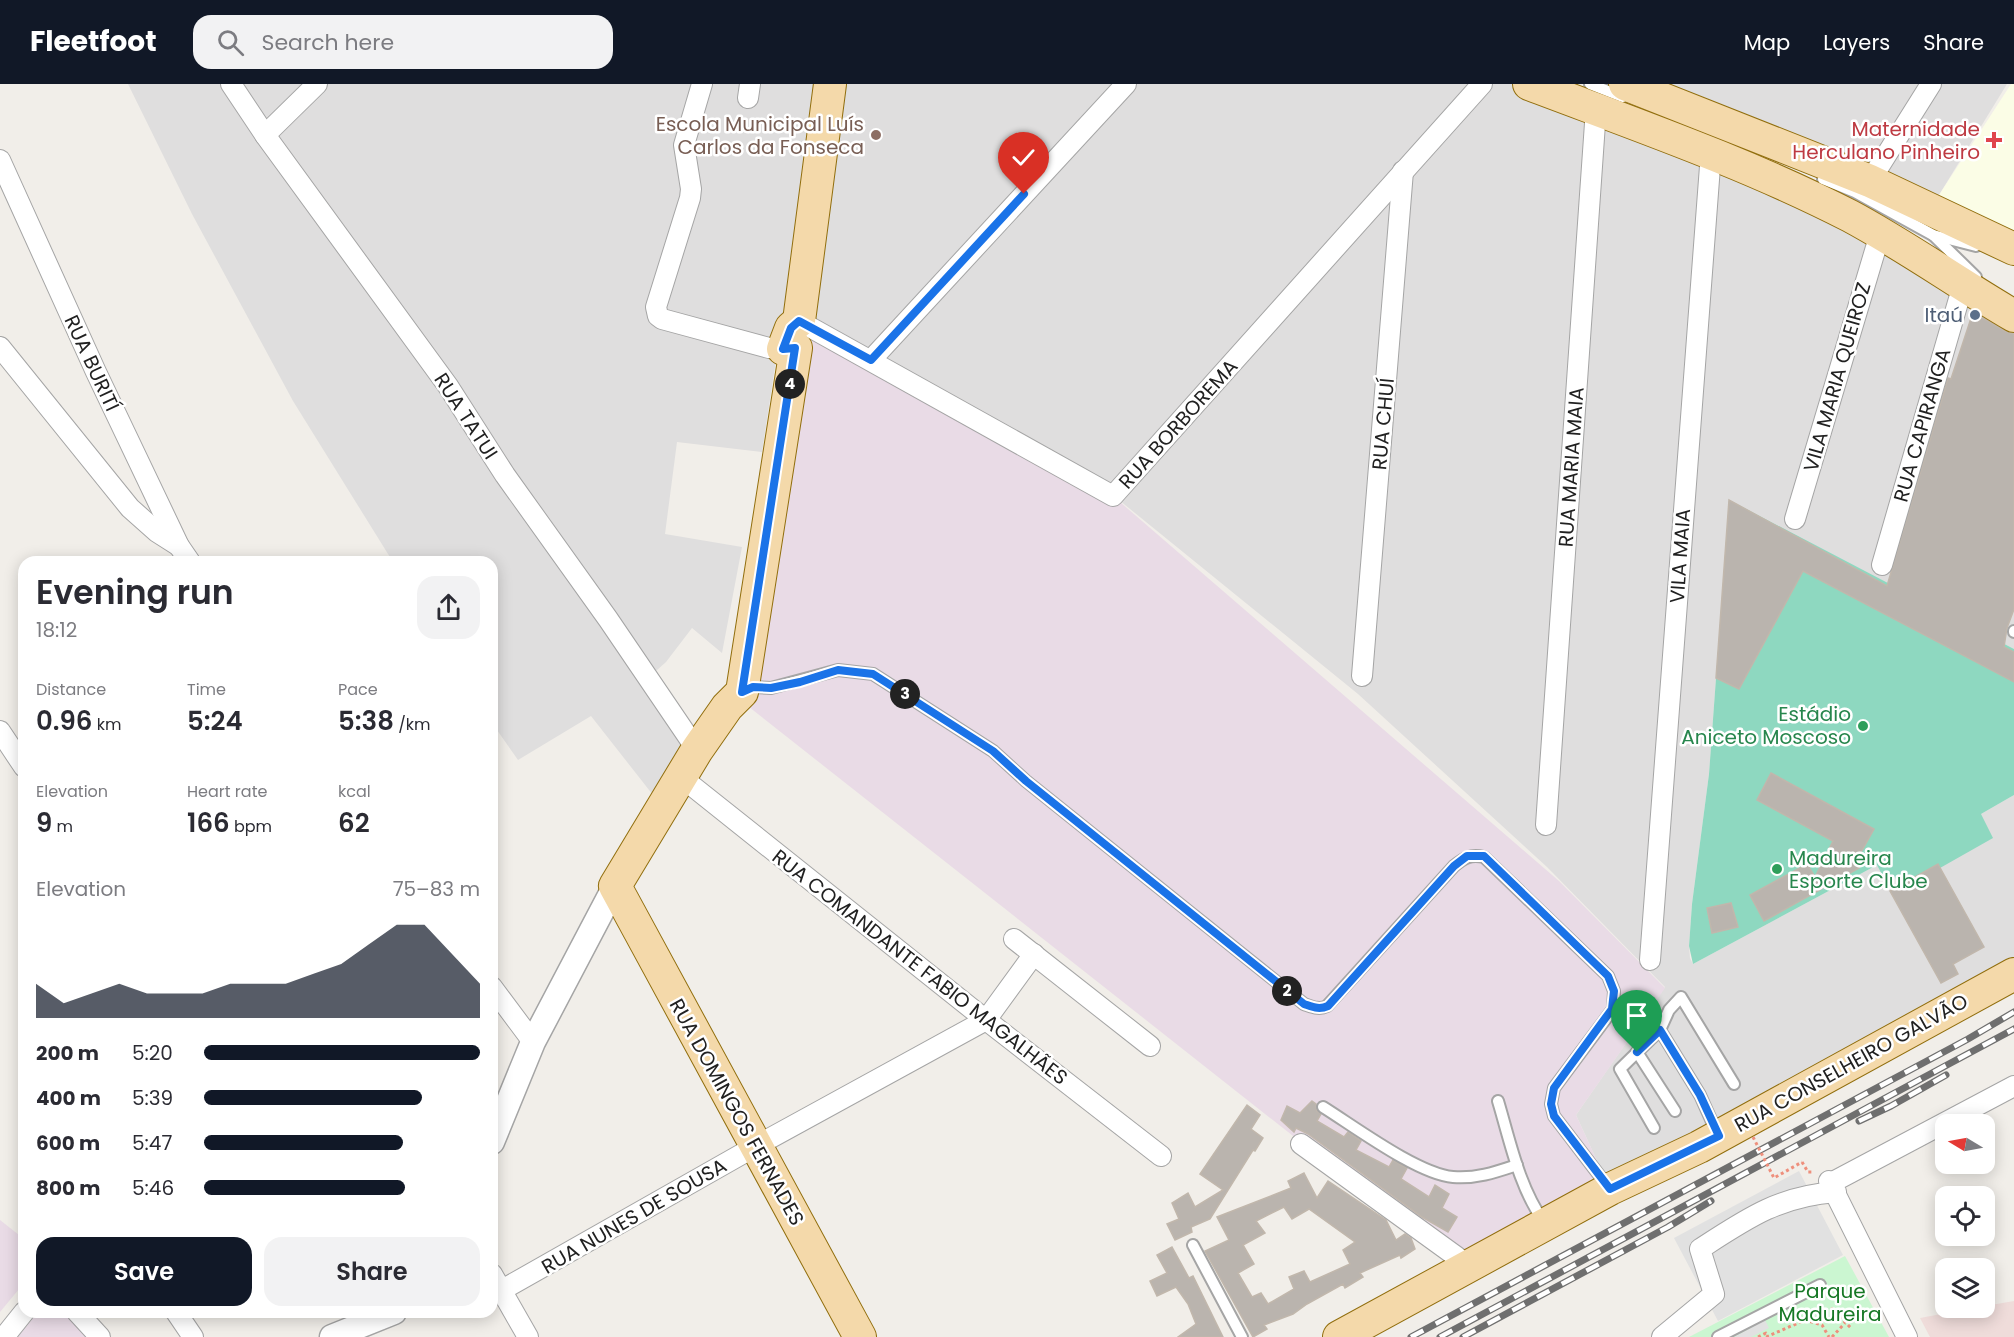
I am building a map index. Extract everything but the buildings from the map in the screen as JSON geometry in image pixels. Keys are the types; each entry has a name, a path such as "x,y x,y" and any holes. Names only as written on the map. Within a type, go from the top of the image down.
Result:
{"main road":[{"path":"615,886 697,750 727,706 742,692 795,348 783,349 791,328 799,321 830,84"},
{"path":"1529,84 1593,97 1841,212 1979,285 2014,316"},
{"path":"1629,92 1870,181 2014,249"},
{"name":"RUA DOMINGOS FERNADES","path":"615,886 860,1337"},
{"name":"RUA CONSELHEIRO GALVÃO","path":"1339,1337 1610,1189 1719,1136 2014,974"}],"street":[{"name":"RUA TATUI","path":"231,84 265,135 448,386 505,475 608,619 697,750"},
{"path":"265,135 317,84"},
{"path":"702,84 684,145 691,189 690,198 656,307 657,313 662,319 769,348 783,349"},
{"path":"871,360 1126,84"},
{"name":"RUA BORBOREMA","path":"799,321 1113,496 1482,84"},
{"path":"1870,181 1931,84"},
{"name":"RUA MARIA MAIA","path":"1546,825 1593,97"},
{"name":"VILA MAIA","path":"1650,960 1711,153"},
{"name":"RUA BURITÍ","path":"0,160 96,372 186,556"},
{"name":"RUA CHUÍ","path":"1362,676 1403,171"},
{"name":"VILA MARIA QUEIROZ","path":"1795,519 1880,234"},
{"name":"RUA CAPIRANGA","path":"1882,565 1979,285"},
{"path":"0,346 130,508 157,532 179,546"},
{"path":"0,731 18,758"},
{"name":"RUA COMANDANTE FABIO MAGALHÃES","path":"681,777 1161,1156"},
{"path":"498,1127 533,1042 615,886"},
{"path":"1014,939 1150,1046"},
{"path":"986,1020 1034,954"},
{"path":"498,995 533,1042"},
{"name":"RUA NUNES DE SOUSA","path":"498,1281 756,1146 986,1020"},
{"path":"1662,1337 1714,1294 1700,1249 1741,1213 1810,1194 2014,1086"},
{"path":"1302,1144 1457,1257 1451,1277"},
{"path":"1830,1183 1907,1337"},
{"path":"498,1284 528,1337"},
{"path":"4,1337 19,1318"},
{"path":"83,1318 100,1337"},
{"path":"180,1318 193,1337"},
{"path":"332,1337 379,1318"}],"lane":[{"path":"1593,97 1629,92"},
{"path":"1813,175 1855,192 1933,235 1982,247 2014,259"},
{"path":"1933,235 1969,271 1979,285 2014,303"},
{"path":"742,692 753,687 771,688 800,682 838,670 873,674 993,751 1026,781 1276,982 1304,1004 1314,1008 1321,1009 1328,1006 1454,866 1467,856 1484,856 1608,976 1614,991 1612,1009 1554,1088 1551,1104 1554,1116 1610,1189"},
{"path":"1654,1128 1620,1069 1660,1030 1669,1010 1681,997 1734,1084"},
{"path":"1660,1030 1700,1095 1719,1136"},
{"path":"1637,1052 1675,1110"},
{"path":"1498,1101 1517,1165 1535,1209 1546,1224"},
{"path":"1323,1107 1419,1167 1452,1177 1484,1176 1517,1165"},
{"path":"1193,1245 1242,1337"},
{"path":"1718,1337 1820,1285"}],"path":[{"path":"1753,1137 1774,1178 1802,1162 1808,1172 1830,1183"},
{"path":"1831,1308 1851,1328"},
{"path":"1810,1311 1815,1322"},
{"path":"1758,1337 1766,1333 1767,1337 1802,1320 1815,1322 1824,1327 1830,1337 1845,1323"}],"shaded area":[{"path":"128,84 818,84 762,452 677,442 665,534 742,547 722,653 692,628 666,662 647,679 687,738 653,795 591,716 518,760 498,732 498,556 389,556 293,401 192,214"},
{"path":"831,84 1529,84 1711,153 2014,317 2014,649 1729,501 1709,774 1692,904 1689,946 1693,964 1877,865 1895,877 1938,864 1940,868 1981,814 2014,795 2014,969 1610,1189 1576,1115 1665,987 1547,867 1358,694 1114,496 799,321"},
{"path":"1659,84 2007,84 1939,195"},
{"name":"Maternidade Herculano Pinheiro","path":"2011,84 2014,84 2014,233 1939,195"},
{"path":"799,321 1113,496 1559,881 1665,988 1576,1115 1610,1189 1457,1257 1326,1162 730,692"},
{"path":"1799,1171 1843,1255 1718,1321 1674,1238"},
{"path":"0,1220 18,1234 18,1290 0,1312"},
{"path":"2014,1301 2014,1337 1930,1337 1920,1318 1935,1315 1935,1318 1995,1318 1995,1304"},
{"path":"33,1318 70,1318 88,1337 18,1337"},
{"path":"1765,1320 1769,1328 1751,1337 1734,1337"}],"green space":[{"name":"Estádio Aniceto Moscoso","path":"1729,500 2014,649 2014,795 1981,814 1993,838 1940,868 1938,864 1899,886 1895,877 1886,882 1877,865 1693,964 1689,946 1692,904 1709,774"},
{"name":"Parque Madureira","path":"1845,1256 1889,1337 1689,1337"}],"railway":[{"path":"1411,1337 1968,1039 2014,1012"},
{"path":"1440,1337 2014,1029"},
{"path":"1859,1121 1946,1075"},
{"path":"1463,1337 1668,1227 1711,1201"}],"place":[{"name":"Escola Municipal Luís Carlos da Fonseca","path":"876,135"},
{"name":"Maternidade Herculano Pinheiro","path":"1994,140"},
{"name":"Itaú","path":"1975,315"},
{"name":"Estádio Aniceto Moscoso","path":"1863,726"},
{"name":"Madureira Esporte Clube","path":"1777,869"}],"route":[{"path":"1024,194 871,360 799,321 791,328 783,349 795,348 742,692 753,687 771,688 800,682 838,670 873,674 993,751 1026,781 1234,948 1304,1004 1314,1008 1321,1009 1328,1006 1454,866 1467,856 1484,856 1608,976 1614,991 1612,1009 1554,1088 1551,1104 1554,1116 1610,1189 1719,1136 1700,1095 1660,1030 1637,1052"}]}
